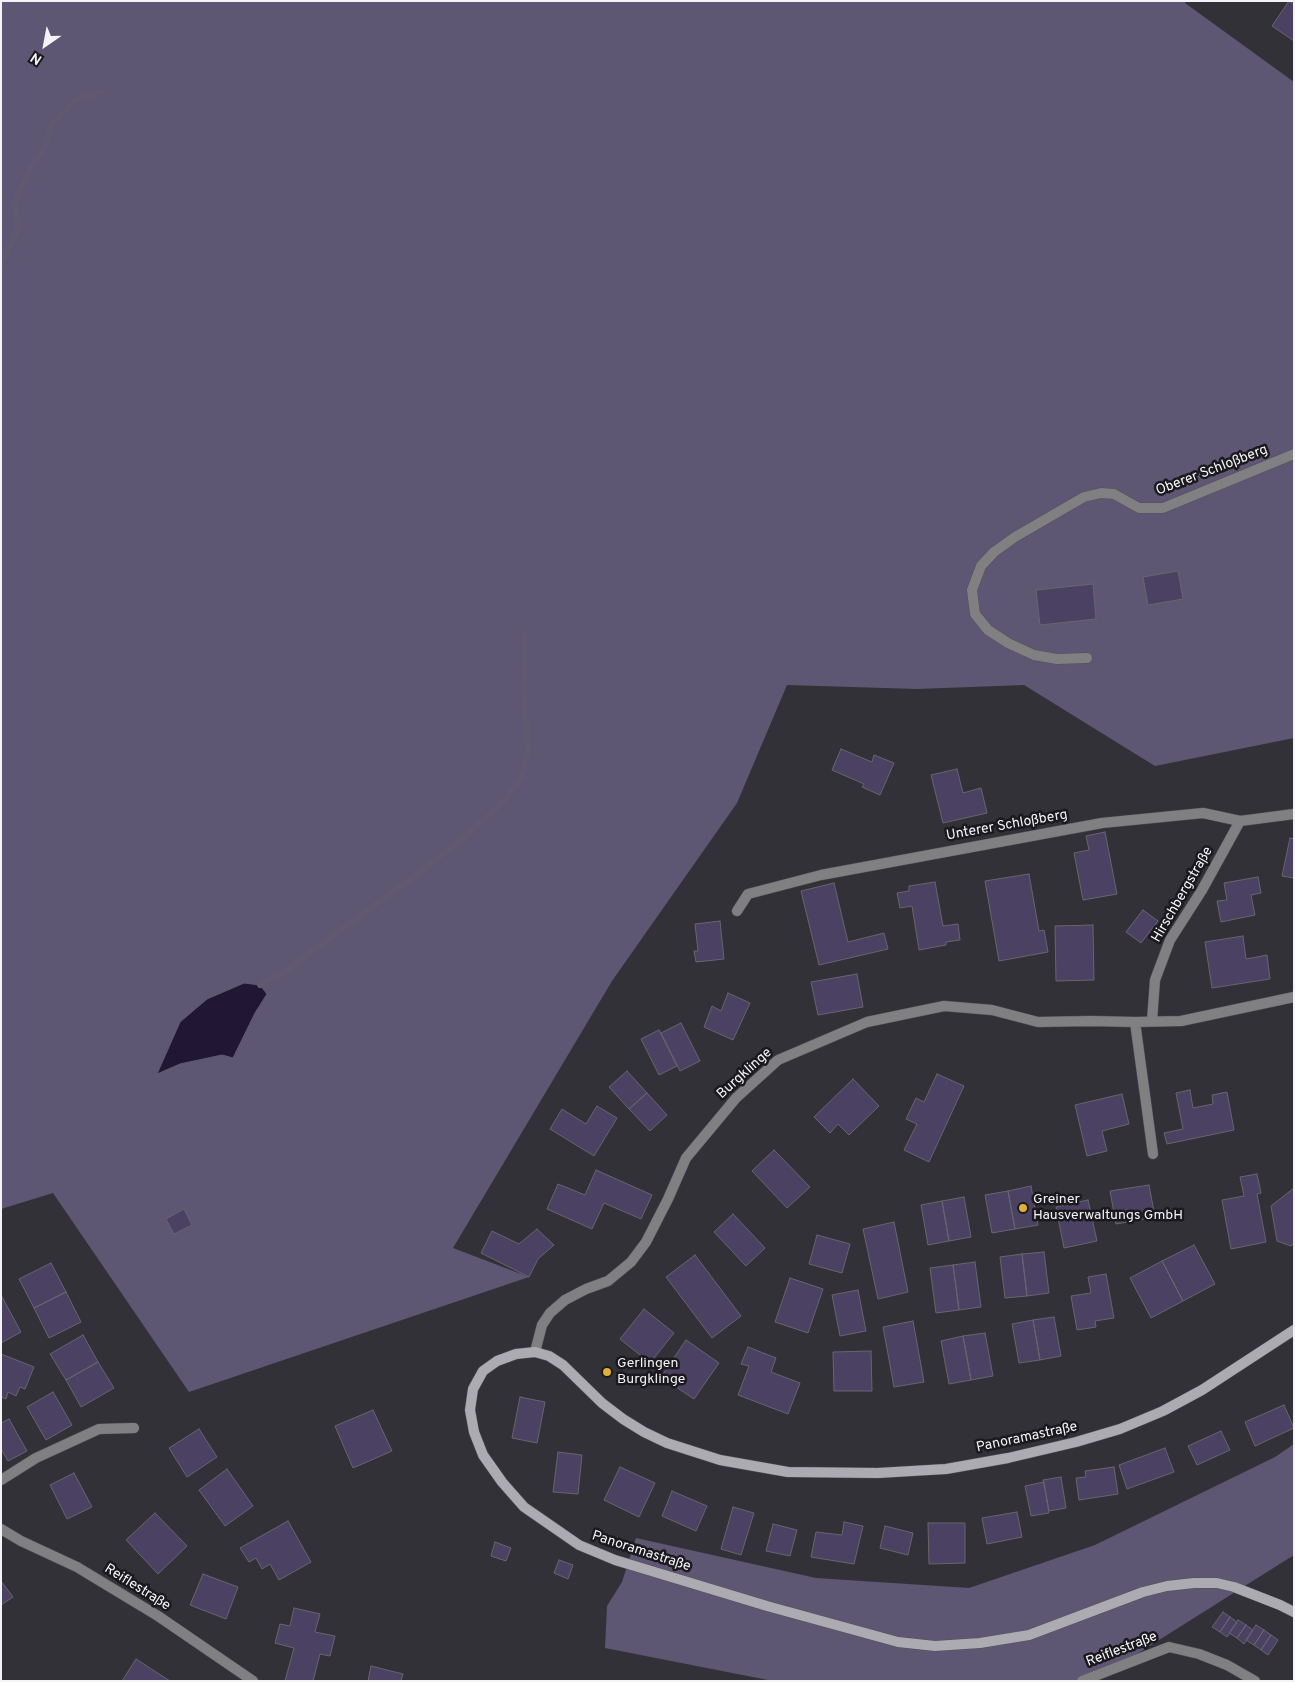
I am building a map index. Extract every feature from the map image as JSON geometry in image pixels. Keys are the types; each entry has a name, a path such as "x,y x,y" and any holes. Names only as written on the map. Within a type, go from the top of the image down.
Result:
{"main road":[{"name":"Panoramastraße","path":"1294,1330 1202,1390 1163,1411 1120,1429 1076,1442 1016,1456 946,1469 878,1473 788,1472 720,1460 667,1444 623,1419 591,1393 563,1365 550,1356 535,1352 516,1354 497,1361 483,1371 473,1389 470,1410 474,1432 483,1455 502,1482 524,1507 579,1545 615,1560 857,1632 898,1642 935,1646 980,1643 1029,1635 1143,1592 1167,1586 1194,1583 1217,1583 1250,1593 1294,1612"}],"street":[{"name":"Oberer Schloßberg","path":"1086,658 1057,659 1034,656 988,630 975,614 972,590 981,566 994,552 1015,537 1084,497 1101,493 1114,494 1139,508 1163,508 1294,454"},
{"name":"Unterer Schloßberg","path":"737,911 748,894 821,875 1014,838 1102,823 1203,813 1240,820 1294,814"},
{"name":"Hirschbergstraße","path":"1152,1021 1155,980 1170,940 1211,874 1240,820"},
{"path":"1152,1021 1181,1021 1294,997"},
{"name":"Burgklinge","path":"535,1352 542,1325 550,1313 565,1300 586,1289 608,1282 631,1262 646,1242 686,1158 736,1098 778,1060 867,1022 944,1006 992,1010 1038,1022 1152,1021"},
{"path":"1135,1022 1153,1154"},
{"path":"1,1480 36,1458 99,1429 134,1428"},
{"name":"Reiflestraße","path":"1,1528 21,1541 77,1567 142,1606 253,1681"},
{"name":"Reiflestraße","path":"1082,1681 1169,1647 1199,1654 1227,1664 1255,1681"}],"shaded area":[{"path":"1,1 1186,1 1185,3 1294,82 1294,738 1155,766 1024,685 917,689 787,685 737,803 612,981 453,1248 529,1277 189,1392 53,1193 1,1209"},
{"path":"244,983 260,985 267,994 255,1013 233,1058 222,1055 180,1064 157,1074 180,1022 207,999"},
{"path":"1294,1444 1294,1555 1094,1681 773,1681 605,1648 607,1606 622,1582 636,1538 816,1578 969,1588 1095,1545 1275,1457"}],"building":[{"path":"1289,1 1294,4 1294,41 1272,26"},
{"path":"1178,571 1183,599 1148,605 1143,577"},
{"path":"1093,584 1096,619 1040,625 1036,590"},
{"path":"841,749 872,762 874,755 894,763 880,795 862,787 864,784 832,770"},
{"path":"957,769 963,793 981,788 987,813 943,823 931,775"},
{"path":"1105,832 1117,894 1083,900 1074,853 1089,850 1086,836"},
{"path":"1290,838 1294,839 1294,878 1282,876"},
{"path":"1029,874 1039,931 1044,930 1048,952 999,961 985,881"},
{"path":"1258,877 1261,893 1251,895 1255,915 1221,922 1217,901 1227,900 1224,883"},
{"path":"935,882 943,926 958,924 960,940 946,942 946,945 919,950 912,906 900,908 897,893 909,891 909,886"},
{"path":"834,883 848,942 884,933 888,949 819,965 801,891"},
{"path":"1143,910 1158,921 1141,943 1126,932"},
{"path":"720,921 724,959 696,962 694,951 698,951 695,924"},
{"path":"1093,925 1094,980 1056,981 1055,926"},
{"path":"1243,936 1246,959 1267,955 1270,979 1212,988 1205,942"},
{"path":"857,974 863,1007 818,1015 811,982"},
{"path":"728,993 750,1003 733,1040 704,1027 712,1006 721,1011"},
{"path":"681,1023 700,1061 680,1071 661,1033"},
{"path":"659,1030 677,1066 659,1075 641,1039"},
{"path":"627,1071 647,1093 629,1109 609,1087"},
{"path":"937,1074 964,1086 929,1162 904,1150 917,1124 906,1119 916,1098 924,1102"},
{"path":"853,1079 879,1106 849,1135 838,1124 830,1133 814,1117"},
{"path":"1190,1090 1193,1108 1213,1104 1212,1095 1227,1092 1234,1130 1167,1144 1164,1133 1183,1129 1176,1093"},
{"path":"647,1093 667,1115 650,1131 629,1109"},
{"path":"1122,1094 1129,1124 1102,1131 1107,1151 1087,1156 1075,1105"},
{"path":"597,1106 617,1118 594,1156 550,1129 562,1109 586,1124"},
{"path":"774,1150 810,1187 787,1208 752,1171"},
{"path":"596,1170 652,1195 641,1219 604,1203 592,1229 547,1209 558,1184 585,1195"},
{"path":"1257,1174 1261,1193 1257,1194 1266,1242 1231,1249 1222,1200 1244,1196 1240,1177"},
{"path":"1149,1185 1155,1217 1116,1224 1110,1191"},
{"name":"Greiner Hausverwaltungs GmbH","path":"1031,1186 1038,1225 1015,1229 1008,1191"},
{"path":"1294,1188 1294,1243 1291,1246 1277,1241 1271,1206"},
{"path":"1008,1191 1015,1229 992,1233 985,1195"},
{"path":"964,1197 971,1237 949,1241 942,1201"},
{"path":"1088,1200 1097,1241 1064,1248 1056,1207"},
{"path":"942,1201 949,1241 928,1245 921,1205"},
{"path":"184,1209 192,1225 174,1234 166,1219"},
{"path":"733,1214 765,1248 746,1266 714,1232"},
{"path":"894,1222 908,1292 878,1299 863,1229"},
{"path":"537,1229 554,1245 538,1259 529,1277 481,1253 492,1231 519,1244"},
{"path":"817,1235 850,1244 842,1273 809,1264"},
{"path":"1194,1245 1215,1284 1183,1301 1162,1261"},
{"path":"1044,1252 1049,1293 1027,1296 1022,1254"},
{"path":"1022,1254 1027,1296 1005,1298 1000,1257"},
{"path":"695,1255 741,1316 712,1338 666,1277"},
{"path":"1162,1261 1183,1301 1151,1318 1130,1278"},
{"path":"975,1262 981,1307 959,1310 953,1265"},
{"path":"51,1263 66,1292 34,1308 19,1279"},
{"path":"953,1265 959,1310 936,1313 930,1268"},
{"path":"1106,1274 1114,1318 1095,1321 1096,1327 1077,1330 1071,1296 1091,1293 1088,1277"},
{"path":"790,1278 823,1289 808,1333 775,1322"},
{"path":"858,1290 866,1331 840,1336 832,1295"},
{"path":"66,1292 81,1322 49,1338 34,1308"},
{"path":"1,1295 21,1332 1,1343"},
{"path":"644,1309 674,1333 650,1363 620,1339"},
{"path":"1054,1317 1061,1356 1040,1360 1033,1320"},
{"path":"1033,1320 1040,1360 1019,1363 1012,1324"},
{"path":"913,1321 924,1382 894,1387 883,1327"},
{"path":"985,1333 993,1376 971,1380 963,1336"},
{"path":"83,1335 98,1362 66,1380 50,1354"},
{"path":"963,1336 971,1380 949,1384 941,1341"},
{"path":"686,1340 719,1363 694,1399 661,1377"},
{"path":"748,1347 776,1358 771,1372 800,1383 788,1414 738,1395 749,1366 741,1364"},
{"path":"871,1351 872,1391 834,1391 833,1352"},
{"path":"1,1354 34,1367 25,1389 20,1387 16,1396 8,1392 6,1399 1,1397"},
{"path":"98,1362 114,1388 81,1407 66,1380"},
{"path":"53,1392 72,1425 46,1440 27,1407"},
{"path":"520,1397 545,1402 537,1443 512,1438"},
{"path":"1284,1405 1294,1428 1255,1446 1245,1422"},
{"path":"373,1410 392,1451 353,1468 335,1426"},
{"path":"9,1419 27,1451 8,1461 1,1449 1,1423"},
{"path":"199,1429 217,1457 187,1477 169,1448"},
{"path":"1221,1431 1230,1450 1197,1465 1188,1446"},
{"path":"1165,1448 1174,1472 1127,1489 1119,1465"},
{"path":"558,1452 582,1455 578,1494 553,1492"},
{"path":"620,1467 655,1483 639,1517 604,1500"},
{"path":"1114,1467 1118,1494 1079,1500 1076,1478 1086,1477 1085,1471"},
{"path":"227,1469 253,1506 225,1526 199,1490"},
{"path":"74,1473 92,1507 67,1519 50,1485"},
{"path":"1061,1477 1066,1508 1049,1511 1043,1480"},
{"path":"1044,1482 1049,1513 1031,1516 1025,1486"},
{"path":"672,1491 707,1506 696,1531 662,1516"},
{"path":"733,1507 754,1513 741,1555 721,1549"},
{"path":"1017,1512 1022,1537 987,1544 982,1518"},
{"path":"155,1513 187,1546 158,1574 126,1540"},
{"path":"288,1521 311,1562 279,1580 270,1564 262,1569 256,1558 249,1562 240,1548"},
{"path":"844,1522 863,1526 854,1564 811,1557 816,1532 842,1535"},
{"path":"928,1523 965,1523 965,1563 929,1564"},
{"path":"773,1524 797,1530 790,1556 766,1551"},
{"path":"885,1526 913,1533 908,1555 880,1548"},
{"path":"495,1542 511,1548 506,1561 491,1556"},
{"path":"559,1560 573,1565 568,1579 554,1573"},
{"path":"203,1574 238,1587 226,1619 190,1605"},
{"path":"1,1581 13,1597 1,1605"},
{"path":"294,1608 320,1614 315,1632 335,1636 330,1656 320,1654 313,1681 285,1681 294,1648 275,1643 280,1624 290,1626"},
{"path":"1223,1612 1230,1617 1220,1632 1212,1627"},
{"path":"1230,1617 1237,1622 1227,1637 1220,1632"},
{"path":"1238,1620 1246,1625 1237,1638 1229,1633"},
{"path":"1246,1625 1253,1630 1244,1644 1237,1638"},
{"path":"1256,1625 1264,1630 1254,1645 1246,1640"},
{"path":"1264,1630 1271,1635 1261,1650 1254,1645"},
{"path":"1271,1635 1278,1640 1268,1655 1261,1650"},
{"path":"136,1659 170,1681 122,1681"},
{"path":"371,1666 403,1674 401,1681 368,1681"}],"waterway":[{"path":"1,265 18,228 15,201 31,168 46,146 50,126 76,100 101,91"},
{"path":"260,985 281,974 424,869 500,805 522,778 528,754 524,687 526,662 525,635"}],"place":[{"name":"Greiner Hausverwaltungs GmbH","path":"1023,1208"},
{"name":"Gerlingen Burgklinge","path":"607,1372"}]}
